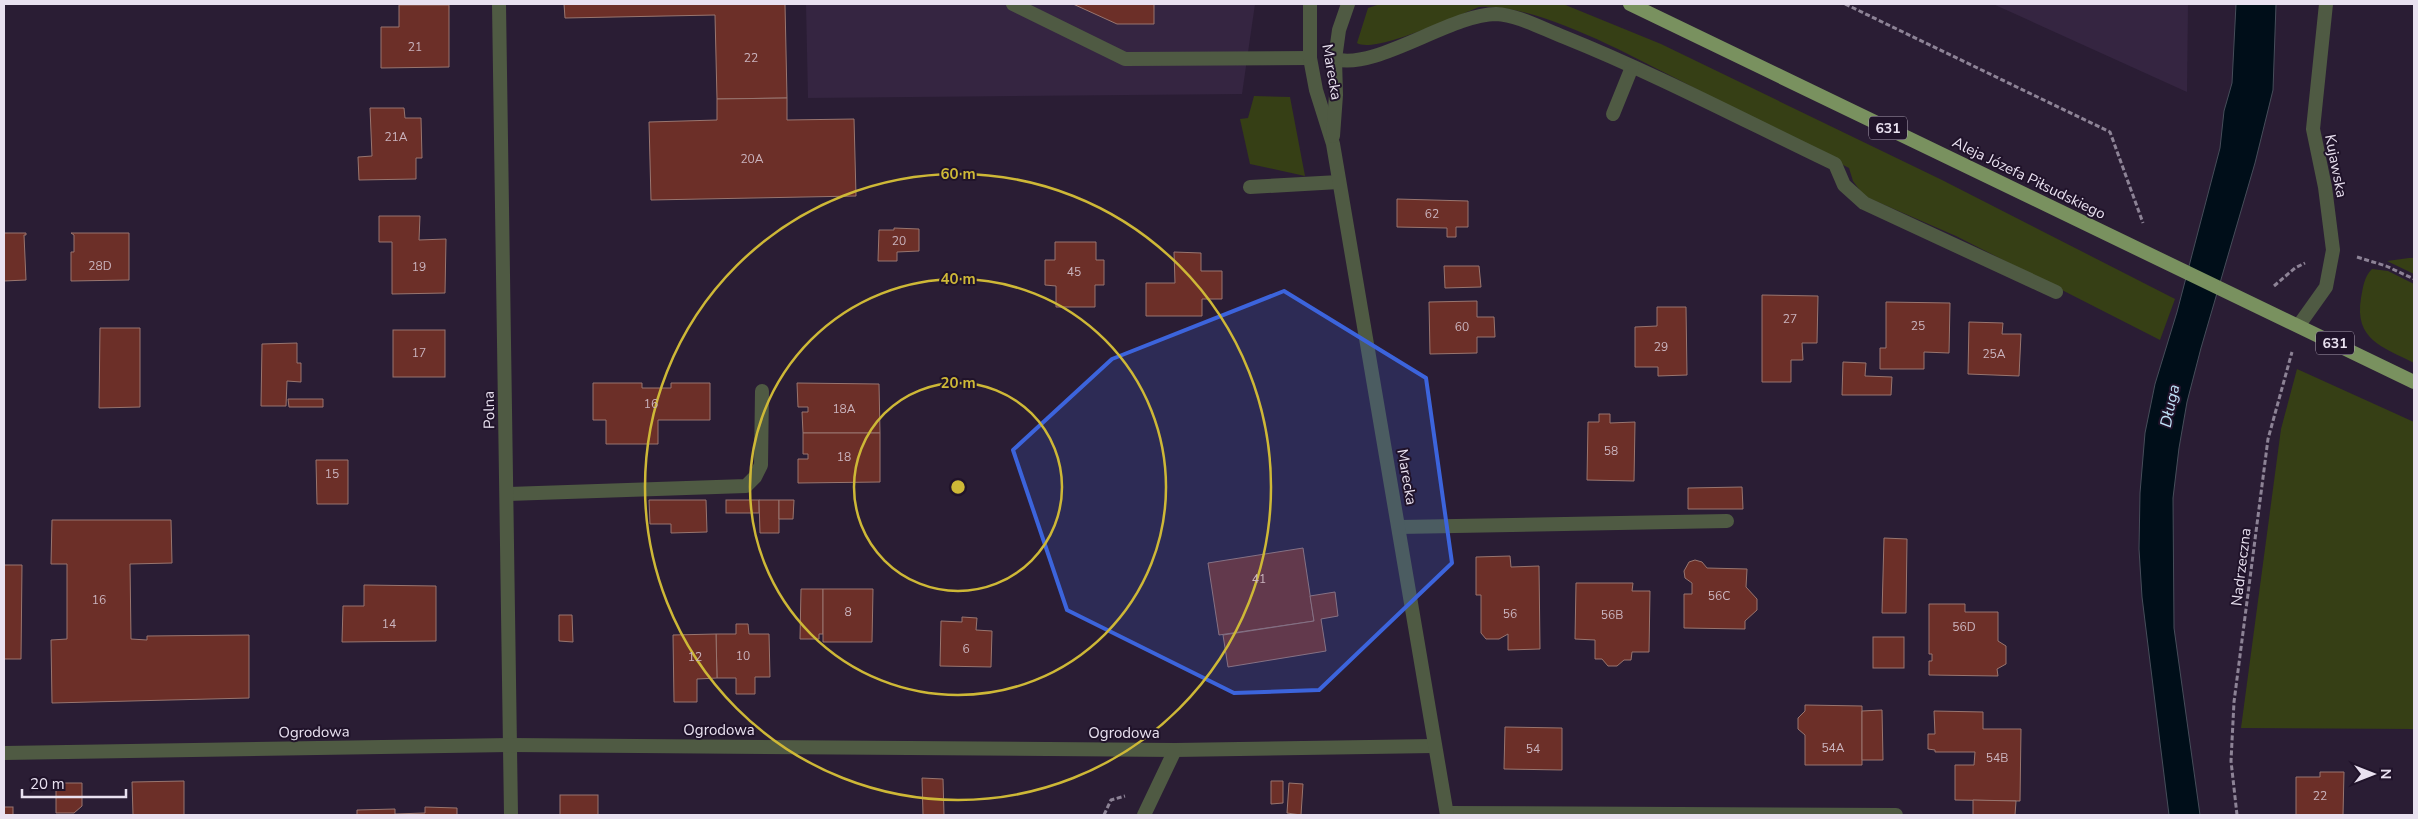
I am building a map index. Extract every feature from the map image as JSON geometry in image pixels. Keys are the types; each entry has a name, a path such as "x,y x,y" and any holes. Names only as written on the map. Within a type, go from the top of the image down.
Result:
{"main road":[{"name":"Aleja Józefa Piłsudskiego","path":"1630,4 2414,382"}],"street":[{"name":"Polna","path":"499,4 511,815"},
{"path":"1013,4 1125,59 1310,58"},
{"name":"Marecka","path":"1310,4 1310,58 1316,90 1333,144 1447,814"},
{"name":"Marecka","path":"1333,144 1336,95 1334,59 1339,30 1348,4"},
{"name":"Kujawska","path":"2299,325 2326,287 2333,250 2325,187 2312,129 2326,4"},
{"path":"1334,59 1347,63 1479,16 1497,14 1530,24 1632,67 1835,164 1844,185 1864,203 2056,292"},
{"path":"1613,114 1632,67"},
{"path":"1250,187 1339,182"},
{"path":"507,494 746,486 755,477 761,464 762,391"},
{"path":"1399,527 1727,521"},
{"name":"Ogrodowa","path":"4,754 511,745 1174,750 1434,746"},
{"path":"1144,815 1174,750"},
{"path":"1447,814 1896,815"}],"path":[{"path":"1844,4 2110,132 2144,226"},
{"path":"2270,289 2295,268 2333,250 2386,266 2414,279"},
{"name":"Nadrzeczna","path":"2237,815 2231,760 2234,702 2268,439 2299,325"}],"highlighted area":[{"path":"1284,291 1426,378 1452,563 1319,690 1234,693 1067,610 1013,450 1112,359"}],"shaded area":[{"path":"806,4 1255,4 1242,94 808,98"},
{"path":"1993,4 2188,4 2187,92"}],"green space":[{"path":"1380,4 1563,4 1661,44 1942,180 2175,299 2160,340 1956,236 1864,196 1853,181 1849,168 1610,45 1528,13 1502,8 1479,7 1397,39 1366,45 1357,43 1368,8"},
{"path":"1254,96 1290,97 1305,176 1250,164 1240,119 1248,118"},
{"path":"2414,258 2414,274 2387,261"},
{"path":"2372,269 2388,271 2414,284 2414,363 2373,340 2362,324 2360,312 2362,290"},
{"path":"2297,369 2414,422 2414,729 2241,728 2281,429"}],"water":[{"name":"Długa","path":"2236,4 2276,4 2273,90 2255,163 2201,348 2187,402 2179,448 2173,498 2174,628 2200,815 2169,815 2142,597 2139,549 2140,493 2145,433 2155,384 2177,312 2220,148 2224,111 2232,83"}],"building":[{"path":"564,4 785,4 787,98 717,99 715,15 565,18"},
{"path":"1073,4 1154,4 1154,24 1117,24"},
{"path":"399,5 449,5 449,67 381,68 381,27 399,27"},
{"path":"787,98 787,120 854,119 856,196 651,200 649,122 717,120 717,99"},
{"path":"370,108 404,108 405,118 421,118 422,158 416,158 416,179 359,180 358,157 372,156"},
{"path":"1397,199 1468,201 1468,227 1456,227 1456,237 1447,237 1447,228 1397,227"},
{"path":"379,216 420,216 419,240 446,239 445,293 392,294 392,242 379,242"},
{"path":"894,228 919,229 919,251 897,252 897,261 878,261 879,230 894,230"},
{"path":"4,233 26,233 24,235 26,280 4,281"},
{"path":"71,233 129,233 129,280 71,281 71,252 74,252 74,235"},
{"path":"1055,242 1096,242 1096,260 1104,260 1104,285 1095,285 1095,307 1056,307 1056,286 1045,285 1045,260 1055,260"},
{"path":"1174,252 1201,253 1201,271 1222,271 1222,299 1202,299 1202,316 1146,316 1146,283 1175,283"},
{"path":"1444,266 1479,266 1481,287 1445,288"},
{"path":"1762,295 1818,296 1817,343 1802,343 1803,360 1791,360 1791,382 1762,382"},
{"path":"1477,301 1477,317 1494,317 1495,337 1477,337 1477,353 1430,354 1429,302"},
{"path":"1886,302 1950,303 1949,353 1924,352 1924,369 1880,369 1880,348 1886,348"},
{"path":"1657,307 1686,307 1687,375 1658,376 1658,367 1635,367 1635,327 1657,326"},
{"path":"1969,322 2003,323 2002,334 2021,334 2019,376 1968,374"},
{"path":"100,328 140,328 140,407 99,408"},
{"path":"393,330 445,330 445,377 393,377"},
{"path":"297,343 297,363 301,363 301,382 287,381 286,406 261,406 262,344"},
{"path":"1843,362 1866,363 1865,376 1892,377 1891,395 1842,395"},
{"path":"593,383 642,383 642,388 671,388 671,383 710,383 710,420 658,420 658,444 606,444 606,420 593,420"},
{"path":"797,383 879,384 880,433 803,433 802,412 808,412 808,407 798,407"},
{"path":"288,399 323,399 323,407 289,407"},
{"path":"1599,414 1610,414 1610,423 1635,422 1634,481 1587,480 1588,422 1599,422"},
{"path":"803,433 880,433 880,482 798,483 798,459 808,459 808,454 803,454"},
{"path":"316,460 348,460 348,504 317,504"},
{"path":"1742,487 1743,509 1688,509 1688,488"},
{"path":"649,500 706,500 707,532 671,533 671,524 650,524"},
{"path":"726,500 759,500 759,513 726,513"},
{"path":"759,500 779,500 779,533 760,533"},
{"path":"779,500 794,500 793,519 779,519"},
{"path":"52,520 171,520 172,563 130,564 131,639 147,640 147,636 249,635 249,698 52,703 51,640 67,639 67,564 51,564"},
{"path":"1884,538 1907,539 1906,613 1882,613"},
{"path":"1303,548 1314,621 1219,635 1208,563"},
{"path":"1510,556 1511,567 1539,566 1540,649 1508,650 1508,634 1499,639 1486,639 1481,633 1481,595 1476,595 1476,557"},
{"path":"1695,560 1702,562 1707,568 1747,569 1746,587 1757,599 1757,610 1745,621 1745,629 1684,628 1684,594 1692,594 1692,583 1685,578 1684,571 1689,562"},
{"path":"4,565 22,565 21,659 4,659"},
{"path":"1576,583 1633,583 1632,591 1650,591 1649,652 1632,652 1631,660 1624,660 1617,666 1608,666 1602,659 1595,659 1595,640 1575,639"},
{"path":"364,585 436,586 436,641 342,642 343,606 364,606"},
{"path":"801,589 823,589 823,634 819,634 819,639 800,639"},
{"path":"823,589 873,589 872,642 823,642"},
{"path":"1335,592 1338,616 1321,619 1326,651 1228,667 1223,635 1314,621 1310,596"},
{"path":"1929,604 1965,604 1965,612 1998,612 1998,641 2006,646 2006,664 1997,669 1998,676 1929,675 1929,661 1932,661 1932,654 1929,654"},
{"path":"559,615 572,615 573,642 559,641"},
{"path":"962,617 977,618 976,630 992,631 991,667 940,666 941,621 962,622"},
{"path":"736,624 748,624 749,634 769,634 770,677 755,677 755,694 736,694 736,678 717,678 716,634 736,634"},
{"path":"716,634 717,678 697,679 697,702 674,702 673,635"},
{"path":"1873,637 1904,637 1904,668 1873,668"},
{"path":"1805,705 1862,706 1862,765 1805,765 1805,735 1798,729 1798,718 1805,711"},
{"path":"1882,710 1883,760 1862,760 1862,711"},
{"path":"1934,711 1983,712 1983,729 2021,729 2020,801 1955,800 1955,765 1974,765 1975,752 1935,752 1935,750 1928,749 1928,734 1935,734"},
{"path":"1505,727 1562,728 1562,770 1504,769"},
{"path":"2320,772 2344,772 2343,815 2296,815 2296,777 2320,777"},
{"path":"922,778 943,779 944,815 923,815"},
{"path":"184,781 184,815 133,815 132,782"},
{"path":"1271,781 1283,781 1283,803 1271,804"},
{"path":"56,783 82,783 82,806 74,813 56,813"},
{"path":"1289,783 1303,784 1301,815 1287,813"},
{"path":"560,795 598,795 598,815 560,815"},
{"path":"1973,800 2016,801 2015,815 1973,815"},
{"path":"4,807 13,807 13,815 4,815"},
{"path":"425,807 457,808 457,815 357,815 357,810 395,809 395,814 425,813"}]}
